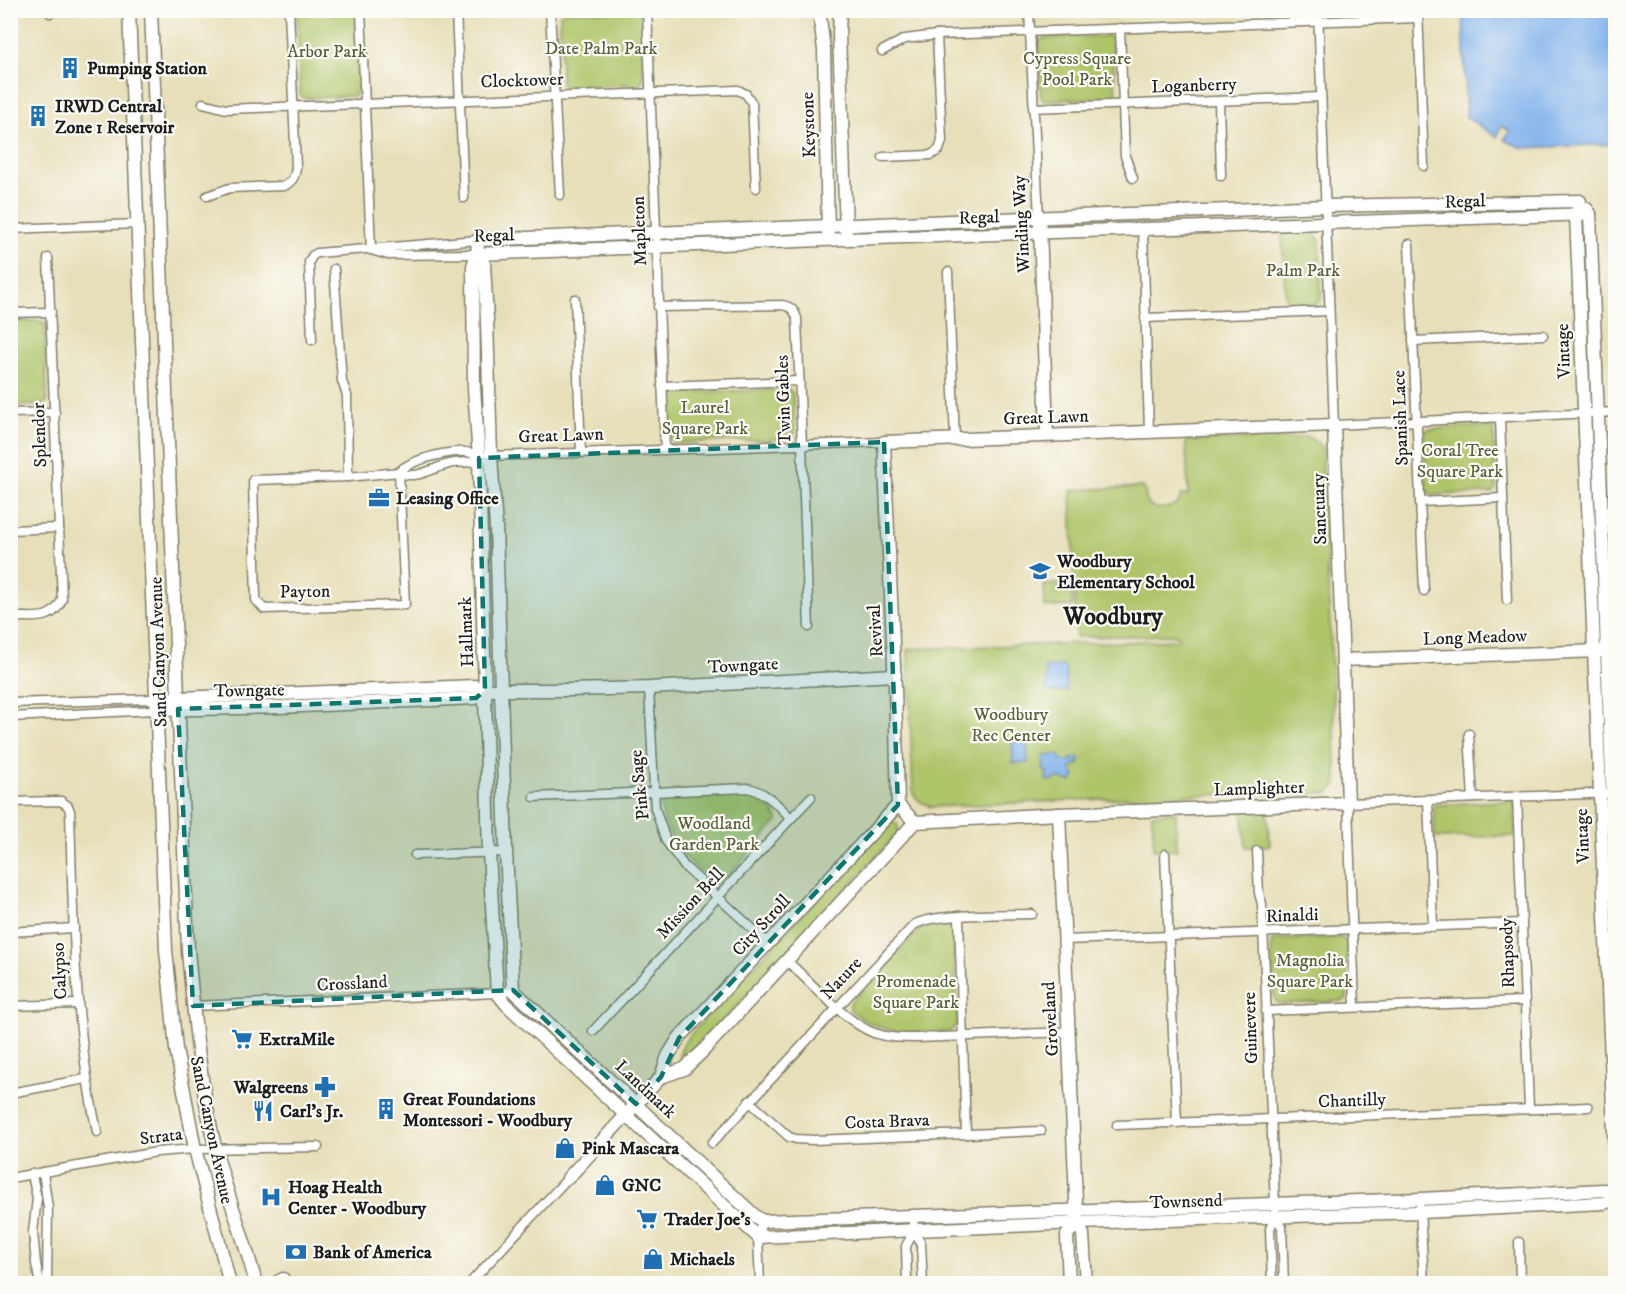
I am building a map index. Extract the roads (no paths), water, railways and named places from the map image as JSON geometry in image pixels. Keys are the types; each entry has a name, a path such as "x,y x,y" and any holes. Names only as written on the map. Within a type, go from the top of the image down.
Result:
{"street":[{"name":"Sand Canyon Avenue","path":"129,10 155,704 170,1009 195,1149 231,1284"},
{"name":"Sand Canyon Avenue","path":"152,10 177,703 187,938 196,1049 215,1149 256,1284"},
{"path":"207,196 230,188 279,187 292,181 296,167 289,10"},
{"path":"361,10 371,250"},
{"path":"456,10 464,198"},
{"path":"550,10 560,195"},
{"name":"Mapleton","path":"646,10 657,307 665,450"},
{"name":"Keystone","path":"819,10 824,50 828,233"},
{"name":"Keystone","path":"840,10 847,238"},
{"name":"Winding Way","path":"1029,10 1047,435"},
{"name":"Sanctuary","path":"1318,10 1355,1007"},
{"path":"882,51 905,39 937,35 1318,21 1418,14 1424,166"},
{"path":"1120,28 1125,156 1133,178"},
{"path":"883,157 931,155 940,147 942,141 937,35"},
{"name":"Clocktower","path":"203,103 226,109 738,90 746,94 752,104 756,188"},
{"name":"Loganberry","path":"1033,108 1321,97"},
{"path":"1219,101 1221,176"},
{"path":"1580,201 1590,214"},
{"name":"Regal","path":"371,250 388,255 656,248 828,233 846,225 1326,206 1580,201"},
{"name":"Vintage","path":"1580,201 1576,215 1583,413 1616,1180"},
{"name":"Regal","path":"312,340 309,269 312,256 316,253 478,240 656,233 828,233 847,238 1590,214"},
{"name":"Vintage","path":"1590,214 1598,413 1613,650 1616,879"},
{"path":"10,229 137,224"},
{"path":"1143,230 1149,431"},
{"name":"Hallmark","path":"478,240 477,254 472,266 474,394 496,527 506,852 513,985"},
{"name":"Spanish Lace","path":"1409,244 1424,591"},
{"name":"Splendor","path":"10,617 50,615 58,609 62,599 48,258"},
{"path":"334,269 342,381 347,395 348,477"},
{"path":"948,272 955,439"},
{"path":"575,299 581,453"},
{"name":"Twin Gables","path":"657,307 781,304 792,308 797,318 809,627"},
{"path":"1145,318 1329,311"},
{"path":"10,313 51,312"},
{"path":"1413,341 1543,336"},
{"path":"662,386 799,381"},
{"path":"10,414 55,412"},
{"name":"Great Lawn","path":"485,457 1500,419 1616,412"},
{"path":"1500,419 1507,600"},
{"name":"Revival","path":"884,442 895,675 906,814"},
{"name":"Payton","path":"399,471 405,606 264,609 256,600 253,480 348,477 399,471 404,466 435,455 469,453 485,457"},
{"name":"Hallmark","path":"485,457 485,690 489,853 497,993"},
{"name":"Payton","path":"399,471 405,475 425,473 452,463 471,462 485,457"},
{"path":"1420,502 1503,498"},
{"path":"10,530 59,528"},
{"name":"Long Meadow","path":"1343,660 1613,650"},
{"name":"Towngate","path":"10,717 155,704 280,707 476,698 485,690 649,688 895,675"},
{"name":"Pink Sage","path":"649,688 653,791 657,820 671,851 684,866 768,944"},
{"name":"Towngate","path":"10,703 155,704"},
{"path":"1469,735 1473,798"},
{"path":"534,797 748,788 766,795 791,818"},
{"name":"Lamplighter","path":"906,814 1059,814 1614,793"},
{"name":"Rhapsody","path":"1517,796 1529,1109"},
{"name":"Mission Bell","path":"593,1031 811,797"},
{"name":"Calypso","path":"10,802 51,800 61,801 68,806 78,1004 86,1079 97,1132"},
{"path":"1428,800 1433,927"},
{"name":"City Stroll","path":"662,1077 668,1056 679,1038 768,944 906,814"},
{"name":"City Stroll","path":"470,1284 662,1077 684,1069 787,961 906,814"},
{"name":"Groveland","path":"1059,814 1077,1223 1083,1234 1086,1284"},
{"name":"Guinevere","path":"1257,850 1263,933 1275,1210"},
{"path":"415,855 506,852"},
{"path":"1165,854 1177,1123"},
{"name":"Nature","path":"712,1143 914,925 920,921 932,919 1032,914"},
{"path":"959,917 966,1134"},
{"name":"Rinaldi","path":"1064,940 1522,923"},
{"path":"10,932 74,928"},
{"path":"787,961 837,1007 858,1024 876,1034 893,1038 917,1038 1068,1032"},
{"name":"Crossland","path":"193,1006 497,993 513,985"},
{"name":"Landmark","path":"513,985 762,1221"},
{"name":"Landmark","path":"497,993 625,1116 758,1237"},
{"path":"1266,1011 1525,1001"},
{"path":"10,1006 78,1004"},
{"path":"10,1094 86,1079"},
{"name":"Costa Brava","path":"749,1101 784,1134 796,1139 1041,1131"},
{"name":"Chantilly","path":"1117,1125 1588,1107"},
{"name":"Strata","path":"10,1178 156,1152 318,1147"},
{"path":"44,1172 48,1208 47,1284"},
{"path":"32,1174 37,1198 33,1232 40,1284"},
{"name":"Townsend","path":"1420,1205 1604,1190 1616,1194"},
{"name":"Townsend","path":"758,1237 1077,1223 1275,1210 1420,1205 1604,1203 1616,1199"},
{"path":"1420,1205 1424,1284"},
{"name":"Townsend","path":"762,1221 1077,1209 1275,1210"},
{"path":"1272,1284 1270,1229 1275,1210"},
{"path":"1275,1210 1282,1227 1284,1284"},
{"path":"913,1216 914,1231 921,1244 923,1284"},
{"path":"760,1284 758,1237 762,1221"},
{"name":"Groveland","path":"1069,1284 1067,1235 1077,1223"},
{"path":"907,1284 906,1246 914,1231"},
{"path":"1519,1242 1520,1284"}],"water":[{"path":"1463,11 1615,11 1615,144 1523,148 1504,140 1510,131 1501,126 1497,137 1466,117"},
{"path":"1065,666 1067,691 1047,692 1045,667"},
{"path":"1012,738 1030,738 1031,744 1027,744 1028,763 1013,763"},
{"path":"1060,755 1061,761 1080,758 1079,763 1071,768 1075,776 1071,782 1059,778 1046,780 1047,772 1044,771 1043,756"}],"place":[{"name":"Pumping Station","path":"70,68"},
{"name":"IRWD Central Zone 1 Reservoir","path":"38,116"},
{"name":"Leasing Office","path":"379,498"},
{"name":"Woodbury Elementary School","path":"1040,571"},
{"name":"ExtraMile","path":"242,1039"},
{"name":"Walgreens","path":"325,1087"},
{"name":"Great Foundations Montessori - Woodbury","path":"386,1109"},
{"name":"Carl's Jr.","path":"263,1111"},
{"name":"Pink Mascara","path":"565,1148"},
{"name":"GNC","path":"605,1185"},
{"name":"Hoag Health Center - Woodbury","path":"271,1197"},
{"name":"Trader Joe's","path":"647,1219"},
{"name":"Bank of America","path":"296,1252"},
{"name":"Michaels","path":"653,1259"}],"district":[{"name":"Woodbury","path":"1113,616"}],"park label":[{"name":"Date Palm Park","path":"601,48"},
{"name":"Arbor Park","path":"327,51"},
{"name":"Cypress Square Pool Park","path":"1077,68"},
{"name":"Palm Park","path":"1303,270"},
{"name":"Laurel Square Park","path":"705,417"},
{"name":"Coral Tree Square Park","path":"1460,460"},
{"name":"Woodbury Rec Center","path":"1011,724"},
{"name":"Woodland Garden Park","path":"714,833"},
{"name":"Magnolia Square Park","path":"1310,970"},
{"name":"Promenade Square Park","path":"916,991"}]}
